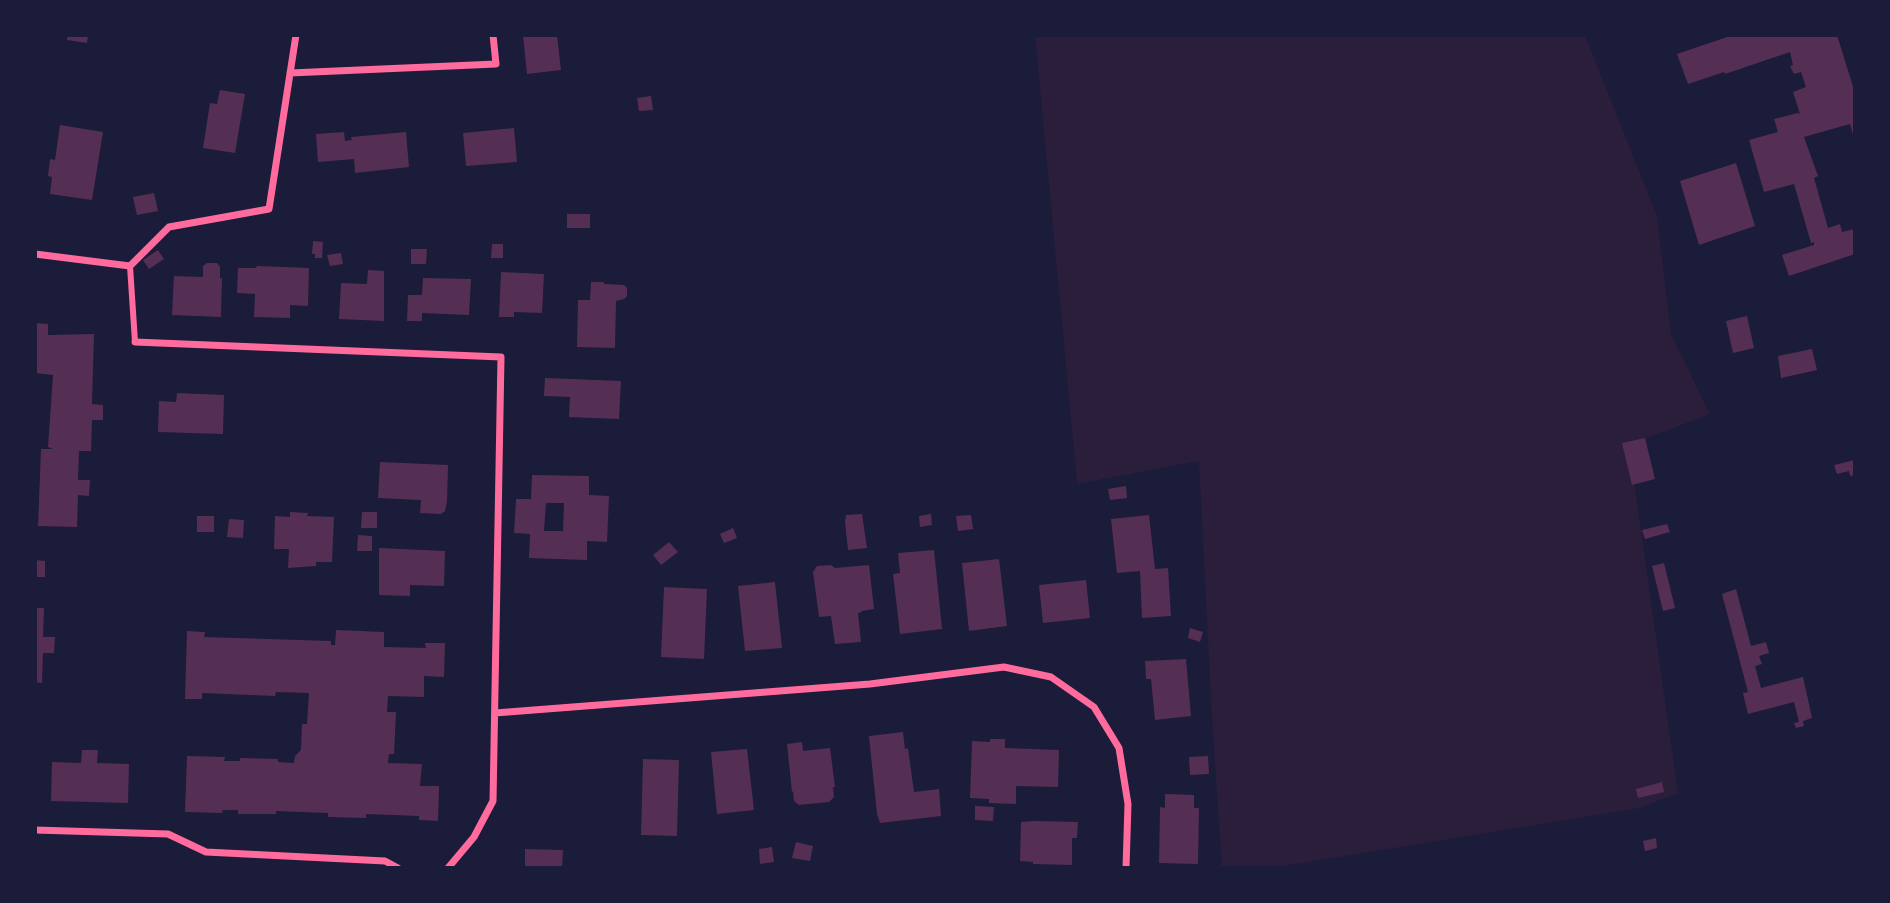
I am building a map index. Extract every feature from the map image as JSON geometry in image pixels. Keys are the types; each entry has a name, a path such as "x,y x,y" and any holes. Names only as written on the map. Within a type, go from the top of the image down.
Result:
{"street":[{"path":"296,35 269,209 169,227 130,266 135,342 501,357 493,801 474,837 448,868"},
{"path":"290,73 496,64 493,35"},
{"path":"35,254 130,266"},
{"path":"495,713 870,684 1004,667 1051,677 1094,707 1119,748 1129,804 1126,868"},
{"path":"35,830 168,834 206,852 385,862 397,868"}],"shaded area":[{"path":"1035,35 1585,35 1657,216 1671,334 1710,414 1629,445 1678,793 1640,808 1271,868 1222,868 1199,461 1077,484"}],"building":[{"path":"68,35 88,35 87,43 67,40"},
{"path":"523,35 557,35 561,70 527,74"},
{"path":"1733,35 1837,35 1855,93 1855,141 1850,124 1804,137 1818,176 1814,178 1828,228 1840,224 1842,232 1855,229 1855,254 1789,276 1782,255 1814,245 1814,242 1811,243 1794,184 1764,192 1749,140 1778,132 1774,119 1800,114 1793,92 1806,87 1801,72 1794,74 1790,66 1793,65 1790,52 1688,84 1677,54"},
{"path":"220,90 245,94 235,153 203,148 210,103 217,104"},
{"path":"651,96 653,110 639,111 637,98"},
{"path":"60,125 103,132 92,200 50,194 50,159 55,160"},
{"path":"514,128 517,162 466,166 463,133"},
{"path":"344,132 345,141 352,140 351,137 406,132 409,167 355,173 354,159 318,162 316,134"},
{"path":"1736,163 1755,226 1699,245 1680,181"},
{"path":"154,193 158,211 137,215 133,197"},
{"path":"567,214 590,214 590,228 567,228"},
{"path":"313,241 323,242 322,258 315,258 315,254 312,254"},
{"path":"492,244 503,244 503,258 491,258"},
{"path":"411,249 427,249 426,264 411,264"},
{"path":"158,250 164,259 149,269 143,260"},
{"path":"341,253 343,264 330,266 327,255"},
{"path":"217,263 220,267 221,317 172,315 174,276 203,277 203,266"},
{"path":"238,268 309,268 308,306 290,305 290,318 254,317 255,294 237,293"},
{"path":"368,270 384,271 384,321 339,319 341,283 367,284"},
{"path":"501,272 544,274 542,313 514,312 514,317 499,317"},
{"path":"423,278 471,279 469,315 422,313 422,321 407,321 408,295 422,295"},
{"path":"591,282 624,285 627,288 627,296 616,301 615,348 577,347 578,300 590,300"},
{"path":"1747,316 1754,348 1733,353 1726,321"},
{"path":"35,323 48,324 48,335 94,334 92,404 103,405 103,420 92,420 91,451 79,451 78,480 90,480 89,496 78,495 77,527 38,526 41,449 53,449 48,447 53,375 35,373"},
{"path":"1812,349 1817,370 1781,378 1778,356"},
{"path":"545,378 621,381 619,419 569,417 570,397 544,396"},
{"path":"177,393 224,395 223,434 158,432 159,401 176,402"},
{"path":"1645,438 1655,479 1632,485 1622,443"},
{"path":"1855,460 1855,475 1850,476 1849,471 1837,474 1834,465"},
{"path":"380,462 448,465 445,511 441,514 420,513 421,500 378,498"},
{"path":"532,475 589,476 589,495 609,496 607,542 587,541 587,560 529,558 530,534 514,533 516,499 531,499","holes":["546,503 564,503 563,531 544,531"]},
{"path":"1126,486 1127,498 1110,500 1108,489"},
{"path":"290,512 334,517 332,562 316,562 316,566 288,568 289,549 274,549 275,516 290,517"},
{"path":"362,512 377,512 377,528 361,528"},
{"path":"862,514 867,548 848,550 846,515"},
{"path":"931,514 932,525 920,527 919,516"},
{"path":"971,515 973,529 958,531 956,516"},
{"path":"1149,515 1155,569 1168,568 1171,616 1142,618 1140,571 1117,573 1111,519"},
{"path":"197,516 214,516 214,532 197,532"},
{"path":"229,519 244,520 243,538 227,537"},
{"path":"1667,524 1670,532 1645,539 1642,530"},
{"path":"733,528 737,538 724,543 720,534"},
{"path":"358,535 372,536 372,551 357,551"},
{"path":"669,542 678,552 661,565 653,555"},
{"path":"379,548 445,551 444,586 410,585 410,596 379,595"},
{"path":"934,550 942,629 900,634 893,574 900,573 898,553"},
{"path":"999,559 1007,626 969,631 962,563"},
{"path":"35,560 45,561 45,577 35,577"},
{"path":"1664,563 1675,608 1663,611 1652,566"},
{"path":"831,565 835,568 869,565 874,609 858,613 861,642 835,644 831,616 819,617 813,572 817,566"},
{"path":"1086,580 1090,618 1043,623 1039,585"},
{"path":"775,582 782,648 745,651 738,586"},
{"path":"664,587 707,589 704,659 661,657"},
{"path":"1736,589 1751,646 1766,642 1769,653 1759,656 1762,664 1755,666 1761,688 1803,677 1812,718 1803,721 1804,726 1796,728 1794,723 1799,722 1794,702 1748,714 1743,693 1748,692 1722,594"},
{"path":"35,608 44,608 43,637 55,637 54,653 43,653 42,683 35,682"},
{"path":"1190,628 1203,632 1200,642 1188,638"},
{"path":"336,630 384,632 384,647 426,648 425,643 445,643 444,677 424,676 424,697 388,696 387,712 396,712 394,754 389,754 388,763 422,764 420,786 439,786 438,821 419,820 419,816 366,814 366,818 276,811 276,814 238,814 238,810 223,810 222,813 185,812 187,756 225,757 224,761 240,761 240,758 278,759 278,762 294,763 295,756 301,750 302,724 307,724 309,693 276,692 275,696 202,693 202,699 185,699 187,631 205,632 204,637 331,641 331,645 335,645"},
{"path":"1186,659 1191,716 1155,720 1151,679 1146,679 1145,661"},
{"path":"903,732 914,792 939,789 941,816 880,823 869,736"},
{"path":"990,739 1005,739 1005,748 1059,750 1058,787 1016,786 1016,804 989,803 989,799 970,798 972,741 990,742"},
{"path":"802,742 803,751 830,748 835,787 834,797 829,802 799,805 794,801 787,744"},
{"path":"747,749 754,810 717,814 711,752"},
{"path":"82,750 98,750 97,763 129,764 128,803 51,801 52,762 81,763"},
{"path":"1208,756 1209,774 1190,775 1189,757"},
{"path":"643,759 679,760 677,836 641,835"},
{"path":"1662,782 1664,792 1638,798 1636,789"},
{"path":"1165,794 1194,795 1194,808 1199,808 1198,864 1159,863 1160,807 1165,808"},
{"path":"975,806 994,807 993,821 975,820"},
{"path":"1021,822 1078,822 1077,838 1072,838 1072,865 1020,861"},
{"path":"1656,838 1657,848 1645,851 1643,841"},
{"path":"796,842 813,846 810,861 792,858"},
{"path":"772,847 774,862 760,864 759,849"},
{"path":"525,849 563,850 562,868 525,868"}]}
